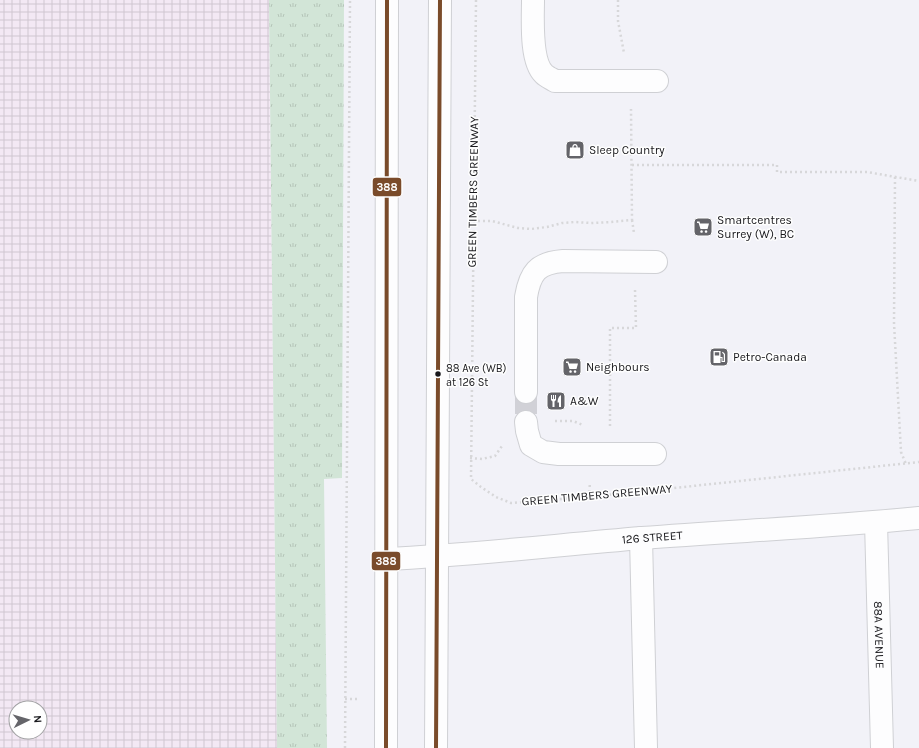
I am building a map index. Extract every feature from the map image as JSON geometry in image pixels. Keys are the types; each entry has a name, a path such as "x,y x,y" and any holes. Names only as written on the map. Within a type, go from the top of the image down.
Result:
{"main road":[{"path":"386,748 387,0"},
{"path":"436,748 440,0"},
{"path":"533,0 533,41 536,58 544,74 555,81 657,81"},
{"path":"526,392 526,297 529,282 535,272 541,266 551,262 646,262"},
{"path":"526,422 531,445 543,452 559,454 655,454"},
{"name":"126 STREET","path":"386,559 437,557 641,538 919,518"},
{"name":"88A AVENUE","path":"876,522 882,748"},
{"path":"641,538 646,748"}],"path":[{"path":"345,748 350,0"},
{"name":"GREEN TIMBERS GREENWAY","path":"476,0 471,479 481,488 496,497 511,503 589,497 919,462"},
{"path":"473,221 492,221 518,228 531,229 562,223 591,223 632,220 631,94 618,22 618,0"},
{"path":"632,165 777,165 777,172 867,172 919,181"},
{"path":"895,177 894,323 900,452 906,464"},
{"path":"589,497 591,427 610,428 610,328 636,328 646,262"}],"shaded area":[{"path":"0,0 269,0 277,748 0,748"}],"green space":[{"path":"269,0 344,0 342,478 324,479 327,748 277,748"}],"tunnel":[{"path":"526,392 526,422"}],"transit line":[{"name":"388","path":"386,748 387,0"},
{"name":"388","path":"436,748 440,0"}],"place":[{"name":"Sleep Country","path":"575,150"},
{"name":"Smartcentres Surrey (W), BC","path":"703,227"},
{"name":"Petro-Canada","path":"719,357"},
{"name":"Neighbours","path":"572,367"},
{"name":"88 Ave (WB) at 126 St","path":"438,374"},
{"name":"A&W","path":"556,401"}]}
